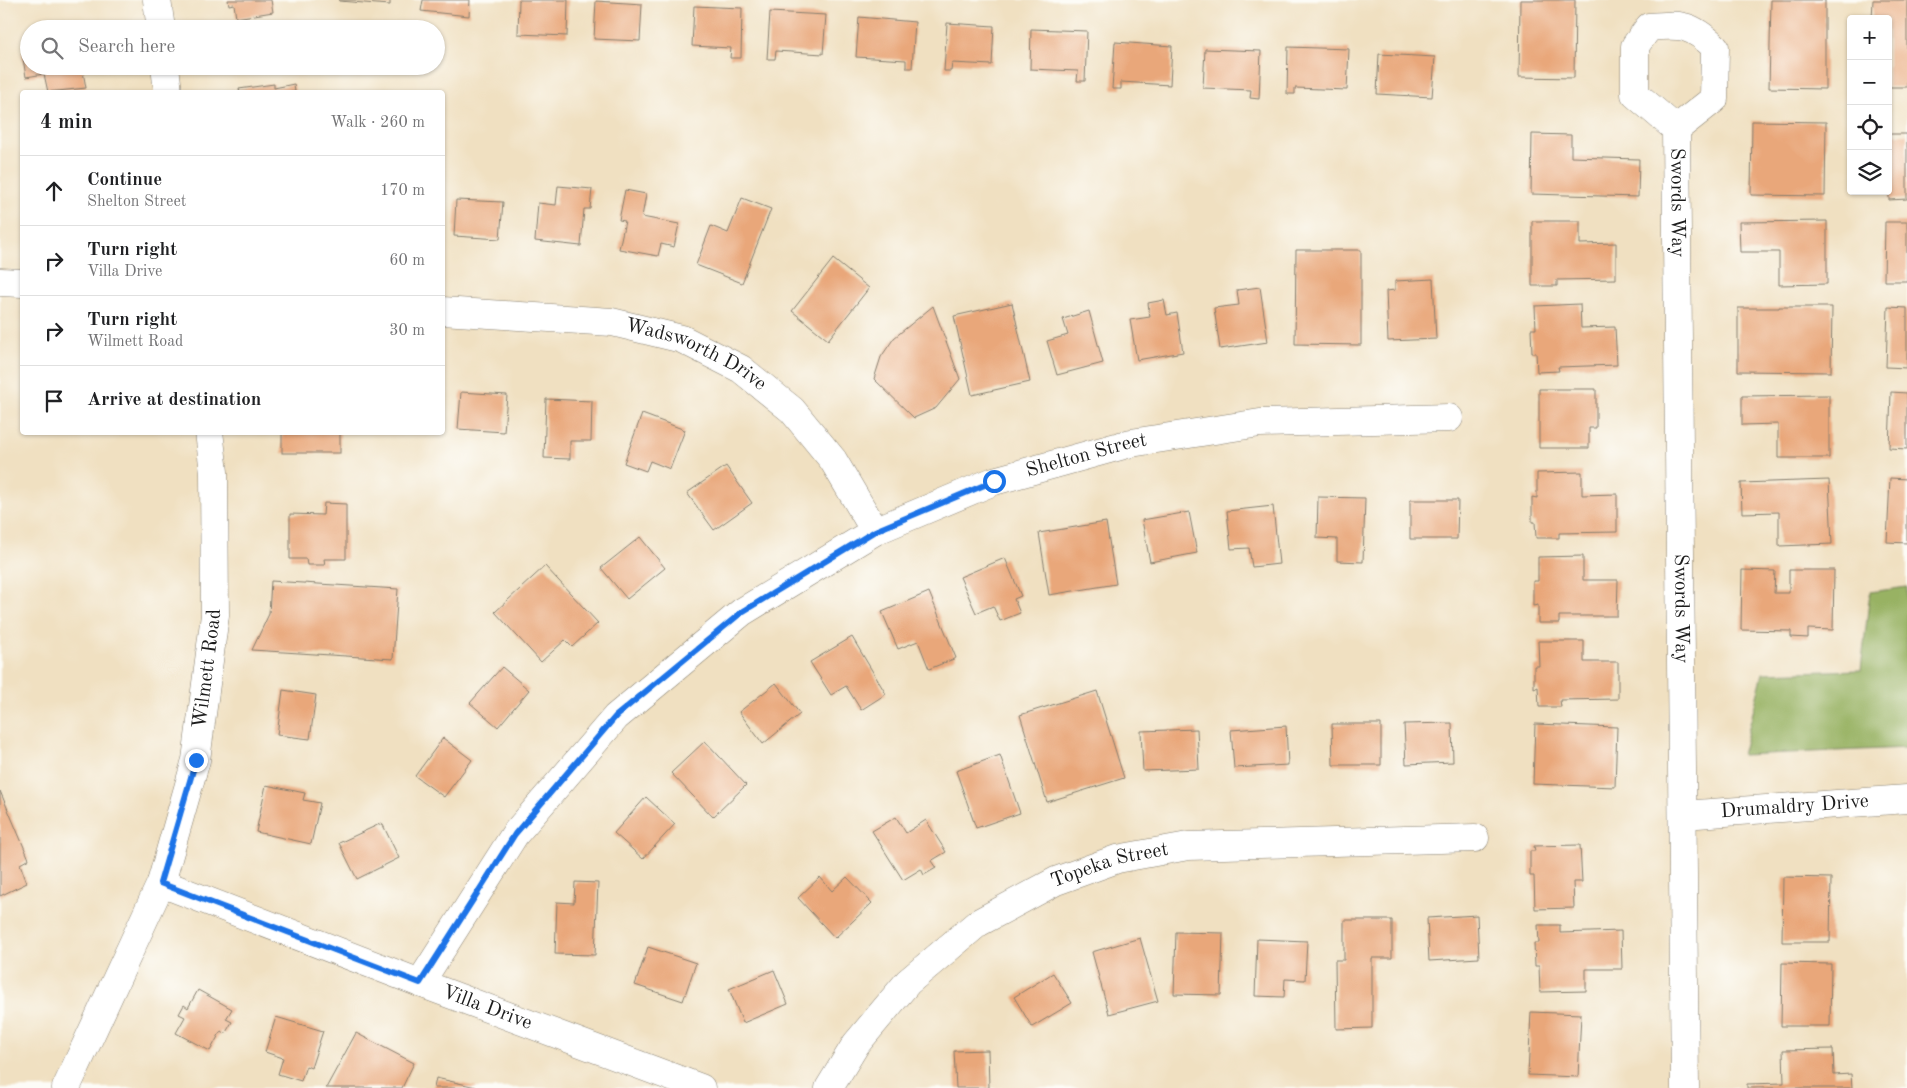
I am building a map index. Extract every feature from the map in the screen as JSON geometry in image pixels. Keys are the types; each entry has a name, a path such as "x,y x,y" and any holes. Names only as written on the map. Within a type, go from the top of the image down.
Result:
{"street":[{"path":"158,0 160,20"},
{"path":"166,75 168,90"},
{"name":"Swords Way","path":"1676,129 1685,1088"},
{"path":"0,282 20,283"},
{"name":"Wadsworth Drive","path":"445,311 612,322 682,339 741,369 792,410 804,424 833,460 875,531"},
{"name":"Shelton Street","path":"420,983 515,834 616,716 742,612 875,531 994,481 1131,443 1260,423 1449,418"},
{"name":"Wilmett Road","path":"66,1088 160,883 196,760 215,615 214,472 209,435"},
{"name":"Drumaldry Drive","path":"1683,816 1907,799"},
{"name":"Topeka Street","path":"829,1088 856,1044 908,982 978,923 1056,881 1117,859 1188,846 1476,838"},
{"name":"Villa Drive","path":"160,883 701,1088"}],"green space":[{"path":"1907,587 1907,748 1742,755 1763,673 1861,670 1870,592"}],"building":[{"path":"228,0 271,0 273,12 236,18 234,4 229,5"},
{"path":"390,0 390,5 339,1"},
{"path":"423,0 470,0 469,16 421,11"},
{"path":"519,0 568,0 567,36 518,34"},
{"path":"1520,0 1575,0 1574,78 1519,77"},
{"path":"1771,0 1825,0 1825,89 1769,88"},
{"path":"1873,0 1907,0 1907,87 1892,87 1892,15 1872,15"},
{"path":"596,1 642,4 640,41 594,39"},
{"path":"694,6 742,8 741,58 730,58 731,48 692,46"},
{"path":"770,12 826,15 823,54 776,51 775,59 767,59"},
{"path":"859,17 915,22 912,68 906,68 906,60 856,57"},
{"path":"947,23 994,26 992,65 952,63 951,71 944,71"},
{"path":"1031,29 1087,31 1085,81 1077,81 1078,71 1030,69"},
{"path":"1115,42 1172,46 1170,85 1121,82 1121,89 1112,89"},
{"path":"1288,47 1349,49 1347,90 1295,88 1295,94 1287,94"},
{"path":"1205,49 1261,51 1259,99 1250,98 1251,90 1203,88"},
{"path":"1379,54 1435,57 1432,97 1377,94"},
{"path":"44,75 84,75 86,88 48,90"},
{"path":"274,84 274,88 294,84 295,90 239,90"},
{"path":"1752,121 1826,122 1825,196 1751,195"},
{"path":"1532,134 1571,135 1571,157 1639,159 1638,197 1531,194"},
{"path":"1892,134 1907,134 1907,199 1889,200 1889,195 1892,195"},
{"path":"558,186 592,189 590,209 584,209 581,246 535,241 538,203 556,205"},
{"path":"625,190 646,194 642,217 679,224 674,247 661,244 658,256 619,249 625,221 619,220"},
{"path":"742,198 771,209 742,283 696,265 711,226 728,233"},
{"path":"456,200 503,202 500,239 454,236"},
{"path":"1532,221 1580,221 1580,244 1616,243 1616,279 1557,280 1557,286 1532,286"},
{"path":"1827,221 1827,284 1779,285 1779,252 1740,252 1739,222"},
{"path":"1885,222 1907,222 1907,281 1884,281"},
{"path":"1296,250 1361,250 1361,345 1295,344"},
{"path":"833,259 869,288 828,340 792,311"},
{"path":"1433,279 1436,339 1388,341 1386,291 1395,290 1395,281"},
{"path":"1260,287 1268,342 1220,349 1214,308 1239,305 1237,290"},
{"path":"1164,300 1167,315 1177,313 1183,352 1137,360 1130,320 1150,317 1148,303"},
{"path":"1012,303 1030,382 972,395 954,316"},
{"path":"1580,304 1581,328 1615,327 1617,365 1558,367 1559,371 1537,372 1536,353 1532,353 1531,329 1536,329 1535,306"},
{"path":"933,306 960,379 936,408 914,418 874,379 881,357 894,338"},
{"path":"1832,307 1831,372 1738,371 1738,308"},
{"path":"1888,307 1907,308 1907,368 1886,367"},
{"path":"1089,311 1103,363 1057,375 1047,341 1068,335 1063,319"},
{"path":"1539,389 1596,389 1596,428 1589,428 1589,448 1539,448"},
{"path":"461,392 507,395 504,432 458,429"},
{"path":"1891,392 1907,393 1907,449 1889,448"},
{"path":"1829,395 1829,458 1778,458 1778,424 1742,425 1742,396"},
{"path":"546,399 592,401 591,441 570,441 570,459 544,458"},
{"path":"642,414 685,430 670,469 650,461 646,471 624,463"},
{"path":"282,435 340,435 340,453 282,453"},
{"path":"726,466 752,503 714,530 687,493"},
{"path":"1582,472 1582,495 1617,494 1617,532 1559,533 1559,538 1536,538 1535,522 1532,522 1532,497 1537,498 1537,473"},
{"path":"1890,478 1907,479 1907,543 1887,542"},
{"path":"1829,480 1832,544 1779,546 1779,512 1742,513 1741,483"},
{"path":"1318,497 1365,498 1363,562 1337,561 1337,539 1317,538"},
{"path":"1410,500 1458,500 1457,539 1410,539"},
{"path":"324,503 346,504 346,559 324,559 325,565 307,565 306,559 290,559 290,514 323,515"},
{"path":"1273,506 1279,564 1252,567 1249,548 1231,549 1227,511"},
{"path":"1189,512 1197,553 1150,562 1142,520"},
{"path":"1106,522 1116,584 1049,595 1039,533"},
{"path":"640,537 665,568 627,599 601,568"},
{"path":"1583,556 1583,580 1618,580 1617,616 1559,616 1559,623 1538,623 1538,605 1533,606 1533,581 1538,581 1538,557"},
{"path":"1005,558 1021,596 1014,599 1020,613 1000,621 993,606 976,613 960,577"},
{"path":"545,566 598,623 572,647 565,640 541,662 495,612"},
{"path":"1742,570 1775,571 1774,593 1789,593 1789,570 1834,570 1833,630 1808,629 1808,638 1791,637 1791,631 1741,630"},
{"path":"271,581 398,589 393,659 252,650 269,614"},
{"path":"929,592 956,658 929,669 918,641 898,649 882,612"},
{"path":"852,637 886,694 861,710 846,686 831,695 810,662"},
{"path":"1538,641 1584,641 1584,662 1618,662 1618,699 1560,700 1561,707 1539,707 1538,687 1534,689 1534,666 1539,666"},
{"path":"502,667 529,690 498,727 470,703"},
{"path":"776,683 800,714 763,744 739,712"},
{"path":"283,690 316,695 310,739 277,735"},
{"path":"1097,691 1124,778 1047,802 1020,715"},
{"path":"1452,723 1453,762 1406,764 1404,724"},
{"path":"1332,724 1381,724 1381,765 1333,765"},
{"path":"1535,724 1617,727 1615,787 1533,784"},
{"path":"1286,726 1288,765 1234,768 1231,730"},
{"path":"1197,729 1199,769 1143,771 1141,731"},
{"path":"443,738 472,760 444,797 415,776"},
{"path":"705,741 746,785 713,817 671,773"},
{"path":"1000,755 1020,813 976,828 956,771"},
{"path":"266,785 305,793 303,800 320,803 311,844 256,832"},
{"path":"0,791 29,859 20,864 27,883 0,896"},
{"path":"646,797 675,824 643,859 614,833"},
{"path":"896,817 906,833 926,820 946,852 931,861 936,868 924,875 921,869 903,880 872,831"},
{"path":"382,823 399,858 357,879 339,843"},
{"path":"1580,845 1582,882 1573,882 1574,908 1535,909 1534,876 1530,876 1530,851 1535,851 1534,846"},
{"path":"820,877 832,891 847,877 872,903 835,938 798,898"},
{"path":"1783,877 1831,878 1830,942 1782,942"},
{"path":"575,882 598,883 595,955 555,954 557,902 574,903"},
{"path":"1477,915 1479,958 1429,961 1427,918"},
{"path":"1344,920 1392,920 1392,958 1372,958 1372,1028 1336,1029 1335,960 1344,960"},
{"path":"1538,925 1560,925 1560,933 1621,931 1622,969 1586,969 1586,991 1540,992 1539,966 1535,966 1534,943 1539,943"},
{"path":"1176,932 1223,933 1221,995 1174,994"},
{"path":"1140,938 1158,1001 1109,1014 1092,952"},
{"path":"1257,939 1307,941 1305,980 1285,979 1284,997 1255,996"},
{"path":"648,947 696,963 683,1001 635,985"},
{"path":"1782,963 1831,964 1830,1026 1781,1026"},
{"path":"774,970 788,1004 743,1023 729,989"},
{"path":"1053,973 1072,1003 1032,1027 1014,997"},
{"path":"198,990 232,1009 226,1019 232,1022 225,1034 221,1031 210,1051 176,1033 185,1017 179,1014 184,1005 188,1008"},
{"path":"1531,1012 1581,1014 1578,1077 1528,1075"},
{"path":"276,1017 323,1031 311,1068 306,1066 301,1081 278,1074 283,1058 265,1052"},
{"path":"356,1033 414,1063 402,1088 326,1088"},
{"path":"1833,1049 1834,1075 1851,1074 1852,1088 1747,1088 1747,1084 1784,1083 1783,1050"},
{"path":"988,1050 989,1088 956,1088 954,1051"},
{"path":"436,1078 476,1087 476,1088 434,1088"}],"route":[{"path":"196,760 160,883 420,983 515,834 616,716 742,612 875,531 994,481"}]}
